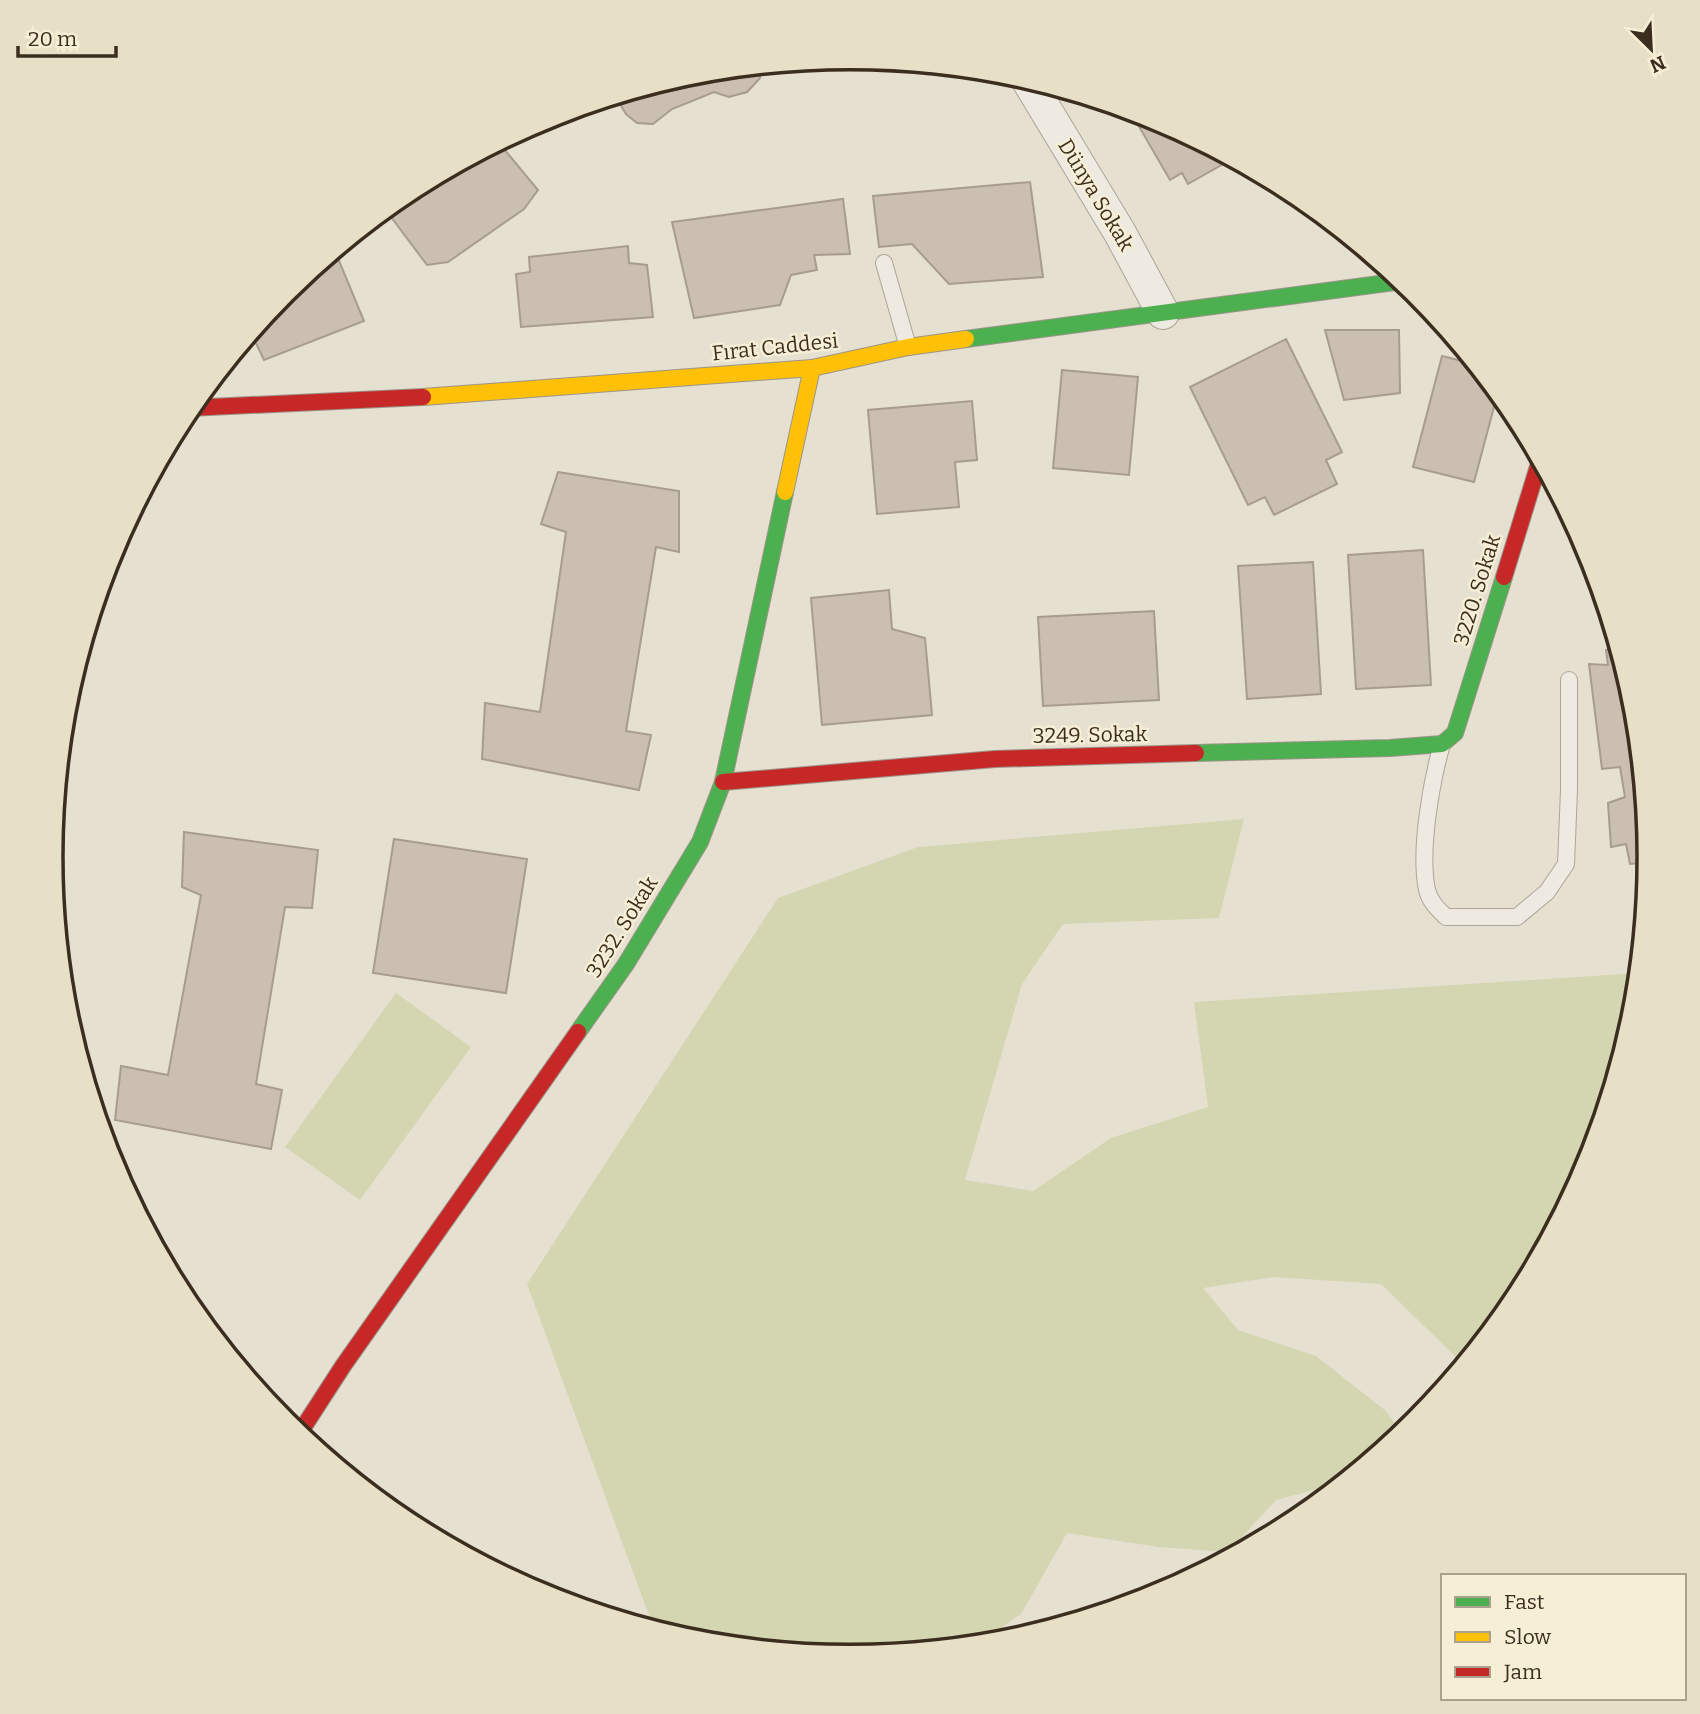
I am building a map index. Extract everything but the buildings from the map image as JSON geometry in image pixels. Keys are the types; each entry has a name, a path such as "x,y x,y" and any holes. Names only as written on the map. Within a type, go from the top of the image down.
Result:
{"street":[{"name":"Dünya Sokak","path":"1035,92 1120,233 1163,313"},
{"name":"Fırat Caddesi","path":"205,407 478,394 812,368 908,347 1387,283"},
{"name":"3232. Sokak","path":"305,1424 343,1366 626,964 700,842 723,782 812,368"},
{"name":"3220. Sokak","path":"1442,744 1455,733 1536,472"},
{"name":"3249. Sokak","path":"723,782 995,759 1442,744"}],"lane":[{"path":"884,263 908,347"},
{"path":"1442,744 1434,773 1425,842 1427,890 1432,903 1446,917 1517,917 1547,892 1566,864 1569,680"}],"green space":[{"path":"1244,819 1219,918 1063,924 1022,984 965,1180 1033,1191 1111,1138 1208,1107 1194,1002 1628,974 1610,1061 1595,1110 1556,1205 1532,1251 1457,1358 1381,1284 1273,1277 1203,1288 1238,1330 1316,1356 1386,1411 1395,1424 1369,1449 1318,1489 1276,1500 1237,1542 1220,1551 1159,1547 1067,1533 1021,1614 998,1630 953,1637 850,1644 799,1642 696,1629 650,1618 527,1284 778,898 918,847"},
{"path":"396,993 471,1047 360,1200 285,1147"}],"traffic: fast":[{"path":"966,339 1387,283"},
{"path":"578,1032 626,964 700,842 723,782 785,492"},
{"path":"1196,753 1442,744 1455,733 1504,577"}],"traffic: slow":[{"path":"423,397 812,368 908,347 966,339"},
{"path":"785,492 812,368"}],"traffic: jam":[{"path":"205,407 423,397"},
{"path":"1504,577 1536,472"},
{"path":"723,782 995,759 1196,753"},
{"path":"305,1424 343,1366 578,1032"}]}
